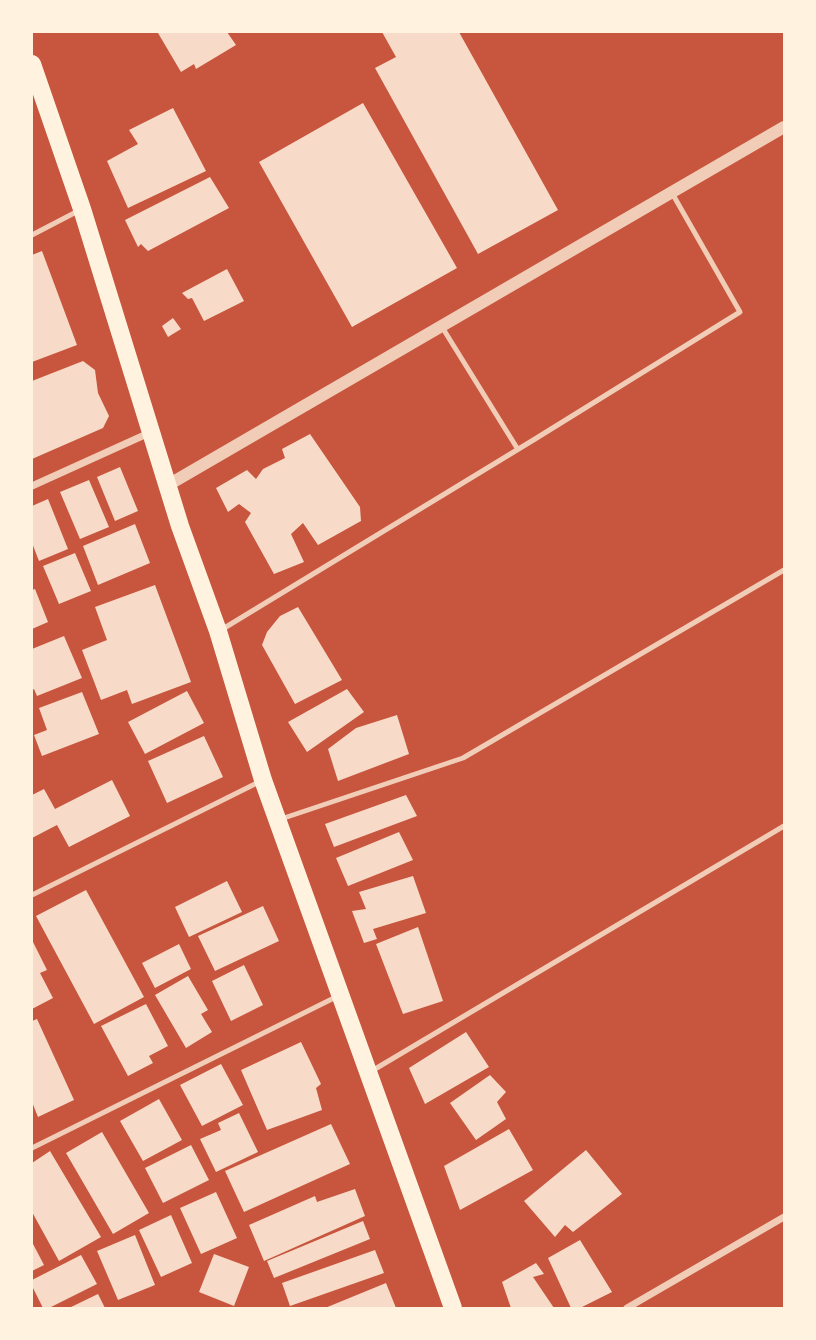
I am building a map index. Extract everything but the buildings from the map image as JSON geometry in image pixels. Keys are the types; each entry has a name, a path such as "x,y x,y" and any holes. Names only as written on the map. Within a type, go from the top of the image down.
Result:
{"main road":[{"path":"32,64 82,209 180,526 218,631 263,780 453,1308"}],"street":[{"path":"168,485 785,127"},
{"path":"32,486 151,432"},
{"path":"627,1308 785,1217"}],"lane":[{"path":"218,631 740,312 671,192"},
{"path":"32,235 82,209"},
{"path":"442,327 517,449"},
{"path":"278,820 463,758 785,570"},
{"path":"32,895 263,780"},
{"path":"368,1073 785,826"},
{"path":"32,1148 339,995"}]}
